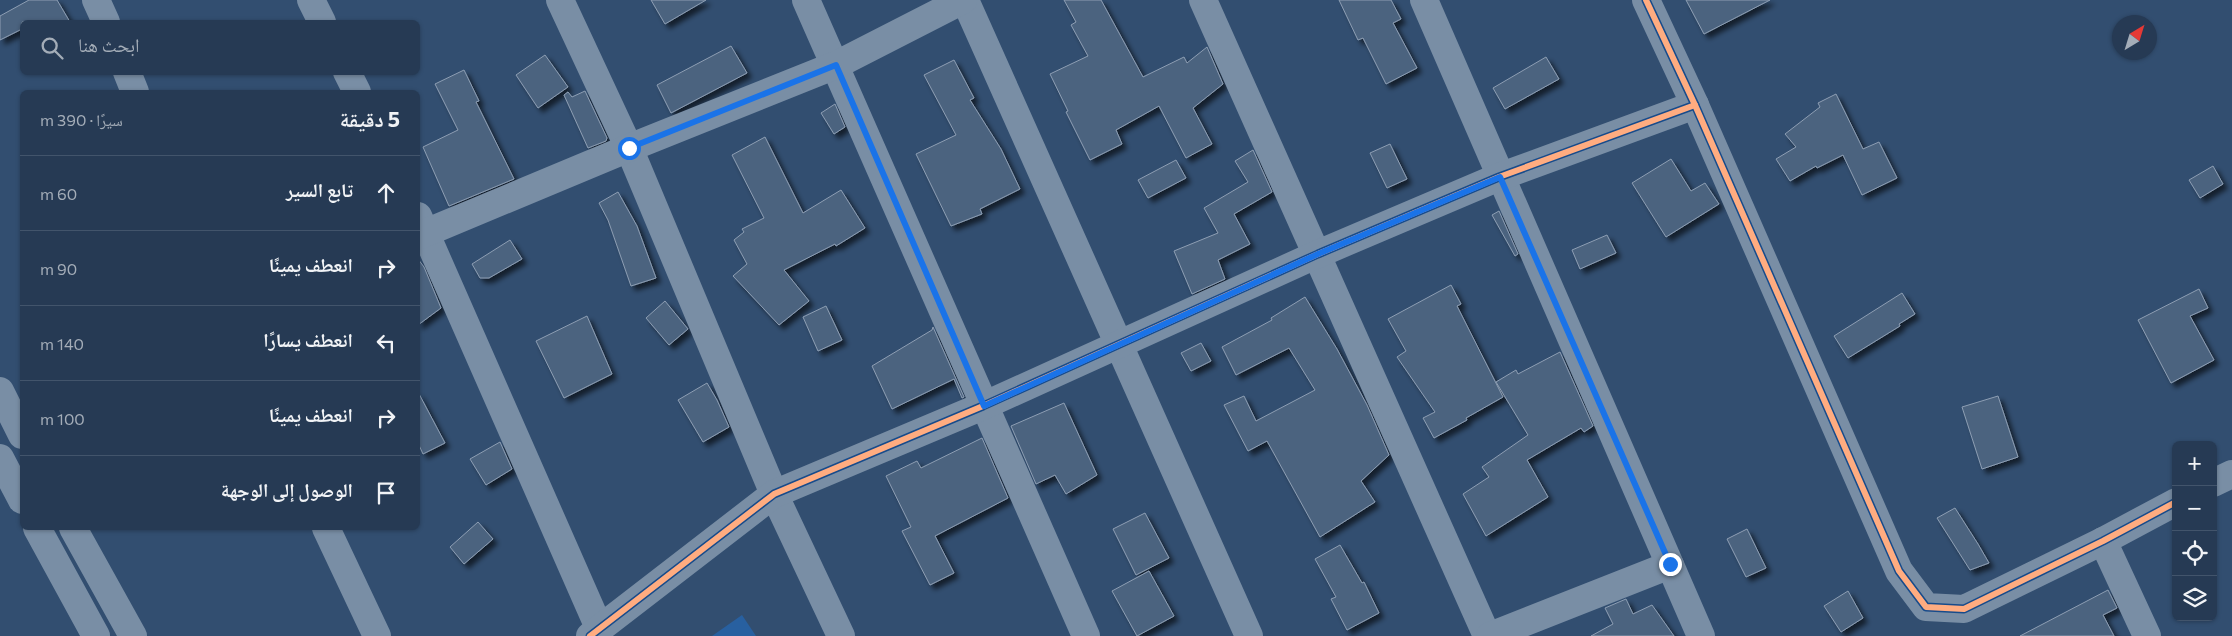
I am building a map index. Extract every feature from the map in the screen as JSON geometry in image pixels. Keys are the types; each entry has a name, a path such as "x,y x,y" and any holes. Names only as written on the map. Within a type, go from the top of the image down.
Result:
{"street":[{"path":"96,0 105,20"},
{"path":"311,0 321,20"},
{"path":"560,0 629,148 774,494 841,636"},
{"path":"806,0 1086,636"},
{"path":"1249,636 1119,344 964,0 836,65 629,148 420,227 595,633 774,494 984,406 1119,344 1318,254 1500,177 1695,105"},
{"path":"1203,0 1489,636 1670,564"},
{"path":"1424,0 1701,636"},
{"path":"1646,0 1695,105 1899,570 1926,606 1964,609 2103,541 2172,504"},
{"path":"128,75 134,90"},
{"path":"348,75 356,90"},
{"path":"0,391 20,431"},
{"path":"0,458 20,496"},
{"path":"2217,481 2232,474"},
{"path":"39,530 96,636"},
{"path":"74,530 133,636"},
{"path":"327,530 377,636"},
{"path":"2103,541 2148,636"}],"shaded area":[{"path":"742,615 756,636 712,636"}],"building":[{"path":"29,0 57,0 69,20 20,20 20,30 0,40 0,16"},
{"path":"651,0 706,0 665,24"},
{"path":"1064,0 1101,0 1143,77 1184,57 1187,63 1207,47 1223,84 1193,108 1212,144 1186,158 1159,106 1116,130 1122,144 1090,160 1066,112 1068,111 1050,74 1088,56 1071,25 1076,22"},
{"path":"1339,0 1391,0 1401,19 1393,23 1417,68 1386,84 1363,38 1358,40"},
{"path":"1686,0 1770,0 1704,34"},
{"path":"731,46 747,73 671,113 657,85"},
{"path":"545,55 568,87 538,108 516,75"},
{"path":"1546,57 1559,79 1505,109 1493,88"},
{"path":"954,60 974,98 970,100 1001,149 1020,189 980,209 982,214 951,226 916,154 956,135 924,75"},
{"path":"464,70 479,101 476,102 514,179 449,206 423,147 458,130 435,84"},
{"path":"585,91 607,138 606,141 588,148 564,95 568,92 572,97"},
{"path":"1836,94 1863,149 1879,142 1897,178 1862,195 1843,155 1817,168 1816,166 1790,181 1776,159 1796,147 1785,134 1820,107 1818,103"},
{"path":"835,104 845,127 834,134 821,113"},
{"path":"765,137 803,213 841,190 865,228 836,246 835,244 784,270 809,301 779,325 733,276 747,264 734,240 744,232 742,229 764,218 732,155"},
{"path":"1390,144 1407,179 1387,188 1370,153"},
{"path":"1253,150 1272,192 1234,214 1250,244 1218,260 1225,279 1192,294 1174,251 1218,233 1204,208 1248,182 1235,161"},
{"path":"1671,159 1691,191 1705,183 1719,204 1666,237 1632,183"},
{"path":"1176,160 1186,178 1148,198 1138,180"},
{"path":"2213,166 2223,184 2200,198 2189,180"},
{"path":"618,192 637,226 656,278 631,286 608,220 599,203"},
{"path":"1499,211 1518,254 1515,256 1492,215"},
{"path":"1607,235 1616,253 1580,269 1572,250"},
{"path":"510,240 522,259 489,278 480,278 472,264"},
{"path":"420,262 424,267 441,308 420,324"},
{"path":"1451,285 1461,304 1457,306 1503,397 1434,438 1423,418 1435,412 1397,357 1406,351 1388,319"},
{"path":"2199,289 2208,308 2190,316 2214,360 2171,383 2138,320"},
{"path":"1902,293 1915,314 1899,324 1900,326 1848,358 1834,336"},
{"path":"1305,297 1337,349 1367,405 1389,455 1361,481 1375,502 1320,537 1267,441 1248,451 1224,405 1244,396 1256,421 1315,390 1289,348 1236,375 1222,347 1272,320 1271,318"},
{"path":"665,301 688,329 669,345 646,318"},
{"path":"826,306 842,340 818,351 803,317"},
{"path":"587,316 612,374 564,398 536,341"},
{"path":"933,327 964,397 962,398 954,379 892,409 872,366 932,330"},
{"path":"1201,343 1211,361 1191,371 1181,353"},
{"path":"1560,352 1593,426 1584,432 1581,428 1527,460 1548,497 1486,536 1463,494 1489,477 1482,467 1528,435 1496,382 1516,370 1518,374"},
{"path":"707,383 729,427 703,442 678,400"},
{"path":"420,396 445,443 423,454 420,447"},
{"path":"1998,396 2018,457 1982,469 1962,407"},
{"path":"1064,403 1097,475 1066,494 1055,475 1036,484 1011,426"},
{"path":"982,438 1008,498 935,536 954,573 930,585 902,531 911,527 886,476 917,461 921,468"},
{"path":"500,442 512,469 486,485 470,459"},
{"path":"1955,508 1989,563 1970,570 1937,518"},
{"path":"1145,513 1169,558 1136,575 1113,529"},
{"path":"478,522 493,539 464,564 450,547"},
{"path":"1747,529 1766,568 1746,577 1727,539"},
{"path":"1340,545 1362,583 1364,582 1379,613 1347,630 1331,599 1336,597 1315,559"},
{"path":"1149,571 1174,616 1137,636 1112,591"},
{"path":"2108,590 2117,608 2103,615 2114,636 2020,636"},
{"path":"1848,591 1863,618 1841,632 1824,606"},
{"path":"1626,599 1633,614 1652,605 1674,636 1591,636 1613,624 1605,608"}],"cycle path":[{"path":"1646,0 1695,105 1899,571 1926,607 1964,609 2103,541 2172,504"},
{"path":"590,636 774,494 983,406 1318,254 1499,177 1695,105"}],"route":[{"path":"629,148 836,65 984,406 1318,254 1500,177 1670,564"}]}
